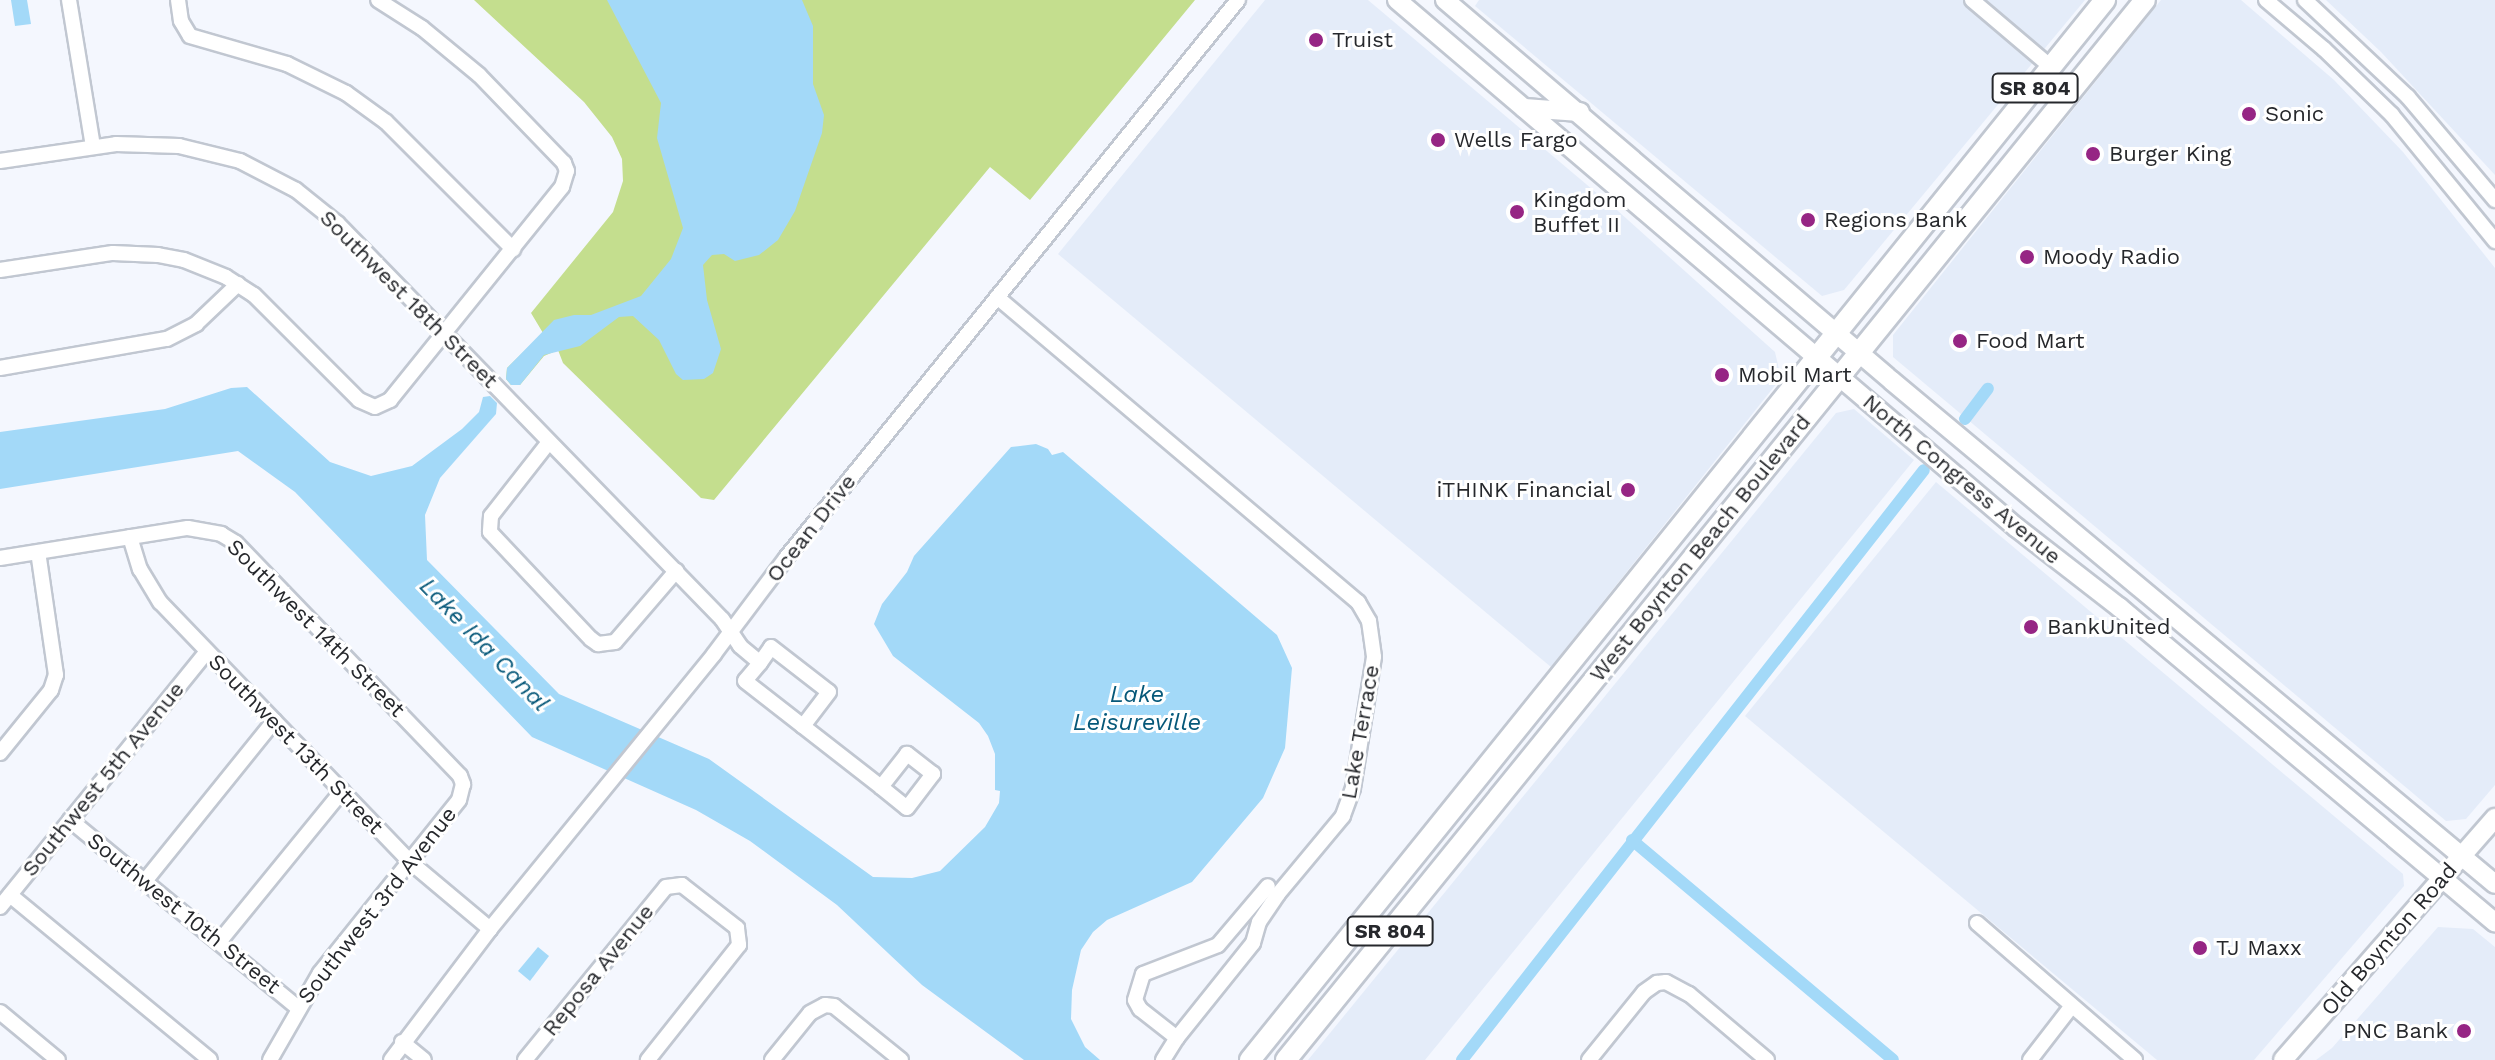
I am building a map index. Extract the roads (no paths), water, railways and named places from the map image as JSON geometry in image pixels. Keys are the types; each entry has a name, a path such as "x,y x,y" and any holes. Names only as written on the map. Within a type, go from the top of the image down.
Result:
{"main road":[{"name":"North Congress Avenue","path":"1397,0 2017,528 2199,673 2495,923"},
{"name":"North Congress Avenue","path":"1445,0 2495,884"},
{"name":"West Boynton Beach Boulevard","path":"1250,1060 2105,0"},
{"name":"West Boynton Beach Boulevard","path":"1286,1060 2145,0"},
{"path":"1524,108 1580,112"},
{"path":"1570,146 1611,140"},
{"path":"1600,625 1604,666"},
{"path":"2162,643 2228,660"},
{"path":"1573,660 1575,702"},
{"path":"2199,673 2256,682"},
{"name":"Old Boynton Road","path":"2283,1060 2495,818"}],"street":[{"path":"69,0 93,146"},
{"path":"178,0 181,21 190,36 287,64 346,93 377,115 411,143 513,249"},
{"path":"0,270 131,252 184,260 238,284 268,307 367,405 375,407 390,400 566,180 564,163 452,50 378,0"},
{"name":"Ocean Drive","path":"391,1060 490,929 613,780 786,558 1238,0"},
{"path":"1972,0 2051,67"},
{"path":"2266,0 2324,49 2392,115 2495,241"},
{"path":"2305,0 2388,76 2495,200"},
{"name":"Southwest 18th Street","path":"0,161 93,146 147,143 189,147 269,174 296,190 337,223 676,571 740,646 760,663"},
{"path":"0,368 167,339 196,324 238,284"},
{"name":"Lake Terrace","path":"997,297 1358,602 1372,629 1372,671 1346,808 1262,916 1253,943 1163,1060"},
{"path":"549,442 491,516 490,532 580,628 598,644 615,642 676,571"},
{"name":"Southwest 14th Street","path":"0,558 196,528 213,531 236,543 460,776 462,792"},
{"name":"Southwest 13th Street","path":"130,537 149,586 207,651 409,861 490,929"},
{"path":"0,753 51,690 56,675 38,552"},
{"path":"803,726 829,692 771,647 745,681 881,787"},
{"name":"Southwest 5th Avenue","path":"5,901 207,651"},
{"path":"145,881 274,721"},
{"path":"219,942 342,791"},
{"name":"Southwest 3rd Avenue","path":"270,1060 297,1007 336,951 462,792"},
{"name":"Southwest 10th Street","path":"70,820 297,1007"},
{"name":"Reposa Avenue","path":"525,1060 666,887 674,884 690,889 737,928 739,945 648,1060"},
{"path":"1177,1038 1137,1004 1139,980 1148,970 1218,945 1268,886"},
{"path":"5,901 210,1060"},
{"path":"1977,923 2135,1060"},
{"path":"1589,1060 1644,992 1657,983 1666,982 1689,994 1767,1060"},
{"path":"772,1060 810,1013 825,1005 834,1006 901,1060"},
{"path":"2030,1060 2071,1007"},
{"path":"0,1012 58,1060"},
{"path":"402,1042 424,1060"}],"water":[{"path":"11,0 27,0 31,24 15,26"},
{"path":"607,0 802,0 813,26 813,84 824,115 822,133 795,211 778,240 759,255 735,261 724,254 712,255 703,265 707,300 721,349 713,373 704,379 683,380 676,374 659,340 633,316 619,317 580,346 544,355 520,385 511,385 506,379 507,368 554,320 591,315 641,296 671,259 683,228 657,138 661,103"},
{"name":"Lake Leisureville","path":"247,387 330,462 371,476 412,466 462,429 479,412 483,397 490,396 497,403 496,414 440,478 425,515 427,560 559,694 709,759 873,877 912,878 940,871 985,827 999,803 1000,791 995,790 995,754 979,723 893,656 874,624 882,604 907,572 914,556 1011,447 1036,444 1048,449 1052,455 1063,452 1277,635 1292,668 1285,748 1263,798 1192,882 1107,920 1093,932 1081,950 1072,990 1071,1019 1085,1047 1100,1060 1024,1060 922,985 837,905 750,841 696,810 532,737 295,492 238,451 0,489 0,432 165,409 231,388"},
{"path":"538,947 549,956 530,981 518,971"}],"waterway":[{"path":"1965,419 1988,389"},
{"path":"1462,1060 1924,470"},
{"path":"1632,840 1893,1060"}],"place":[{"name":"Truist","path":"1316,40"},
{"name":"Sonic","path":"2249,114"},
{"name":"Wells Fargo","path":"1438,140"},
{"name":"Burger King","path":"2093,154"},
{"name":"Kingdom Buffet II","path":"1517,212"},
{"name":"Regions Bank","path":"1808,220"},
{"name":"Moody Radio","path":"2027,257"},
{"name":"Food Mart","path":"1960,341"},
{"name":"Mobil Mart","path":"1722,375"},
{"name":"iTHINK Financial","path":"1628,490"},
{"name":"BankUnited","path":"2031,627"},
{"name":"TJ Maxx","path":"2200,948"},
{"name":"PNC Bank","path":"2464,1031"}],"water label":[{"name":"Lake Ida Canal","path":"484,645"}]}
